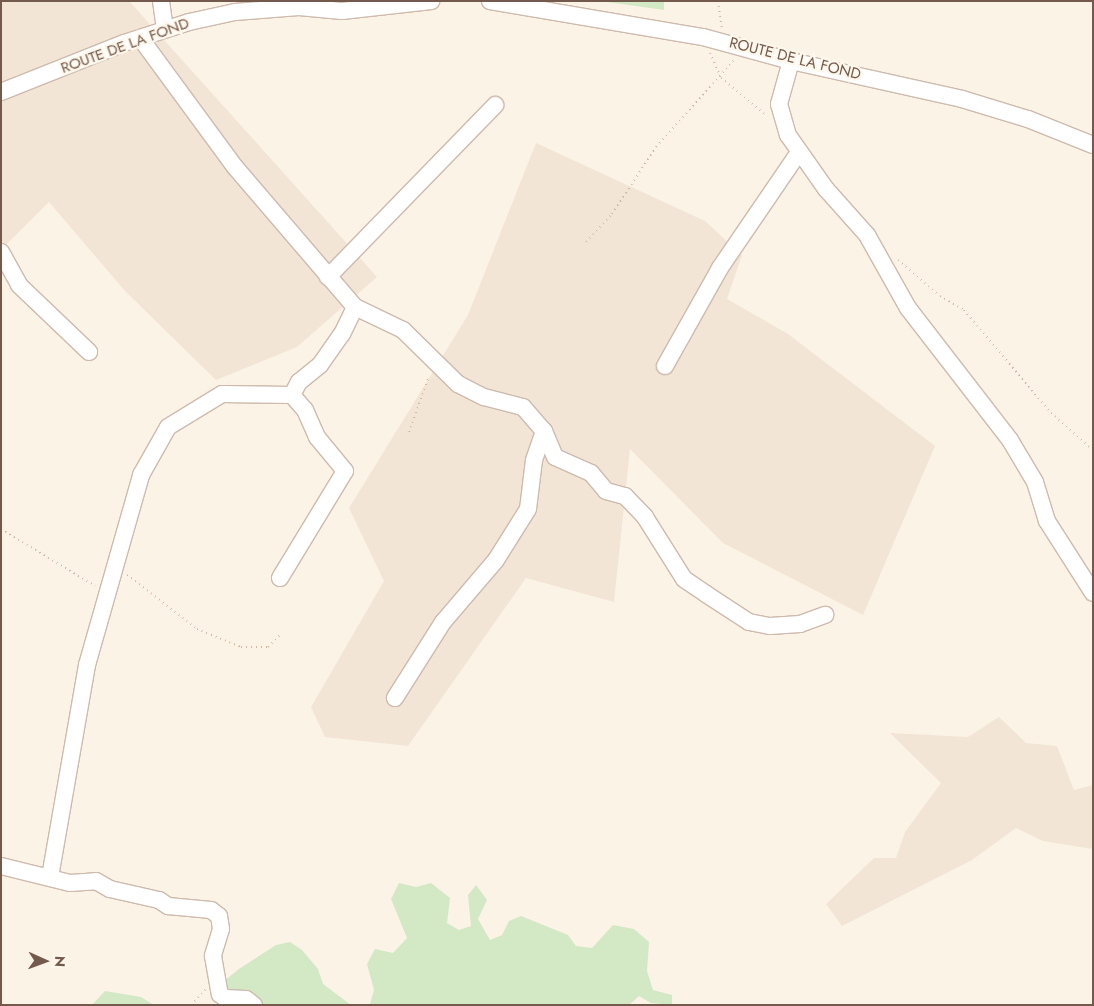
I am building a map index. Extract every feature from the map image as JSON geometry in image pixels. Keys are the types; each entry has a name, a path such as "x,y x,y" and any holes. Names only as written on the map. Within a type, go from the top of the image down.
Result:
{"street":[{"path":"161,1 165,30"},
{"name":"ROUTE DE LA FOND","path":"1,92 165,30 235,7 299,7 342,11 431,1"},
{"name":"ROUTE DE LA FOND","path":"490,1 726,42 791,61 962,99 1028,119 1093,145"},
{"path":"141,39 235,166 355,307 403,330 423,346 434,363 458,384 484,397 523,407 544,432 555,457 591,473 606,491 624,496 645,517 684,579 706,594 749,622 770,626 800,624 825,615"},
{"path":"791,61 779,104 782,121 800,152 867,235 908,308 1010,440 1035,482 1047,521 1093,593"},
{"path":"328,277 495,105"},
{"path":"665,366 720,268 800,152"},
{"path":"1,252 19,285 89,352"},
{"path":"292,395 299,382 320,365 342,334 355,307"},
{"path":"50,877 87,665 106,592 141,475 168,427 222,394 292,395 305,410 317,438 345,471 280,578"},
{"path":"394,698 443,622 496,560 528,508 534,460 544,432"},
{"path":"1,866 77,884 96,881 110,889 159,900 168,906 212,910 219,916 221,929 214,947 216,985 225,998 246,999 254,1005"}],"path":[{"path":"718,1 716,6 726,42"},
{"path":"703,37 721,78 763,114 782,121"},
{"path":"586,242 612,214 656,147 721,78 744,47"},
{"path":"896,258 940,296 964,310 1051,412 1093,450"},
{"path":"409,432 434,363"},
{"path":"1,529 106,592"},
{"path":"126,575 197,629 242,647 268,646 280,634"},
{"path":"191,1005 202,990 216,985"}],"shaded area":[{"path":"1,1 129,1 377,277 297,347 216,380 125,291 49,202 1,250"},
{"path":"536,143 705,221 742,255 727,299 788,334 935,446 863,615 723,543 630,449 614,602 526,578 408,746 325,737 311,707 384,581 349,508 468,315"},
{"path":"999,717 1026,743 1057,746 1074,790 1093,785 1093,849 1043,841 1016,828 972,860 842,926 826,904 874,858 896,858 905,832 941,783 890,733 968,737"}],"green space":[{"path":"600,1 664,1 664,10"},
{"path":"399,883 416,887 431,883 450,898 447,923 459,930 471,926 468,895 476,885 487,900 478,919 490,940 502,935 509,921 521,916 568,935 576,946 592,948 613,925 634,929 649,942 647,971 653,990 672,995 672,1005 651,1003 639,996 629,1005 359,1005 370,1004 374,990 367,964 375,949 393,953 407,938 391,899"},
{"path":"290,942 302,950 318,969 323,984 351,1005 263,1005 251,995 226,992 224,981 239,969 276,945"},
{"path":"105,991 141,997 154,1005 92,1005"}]}
